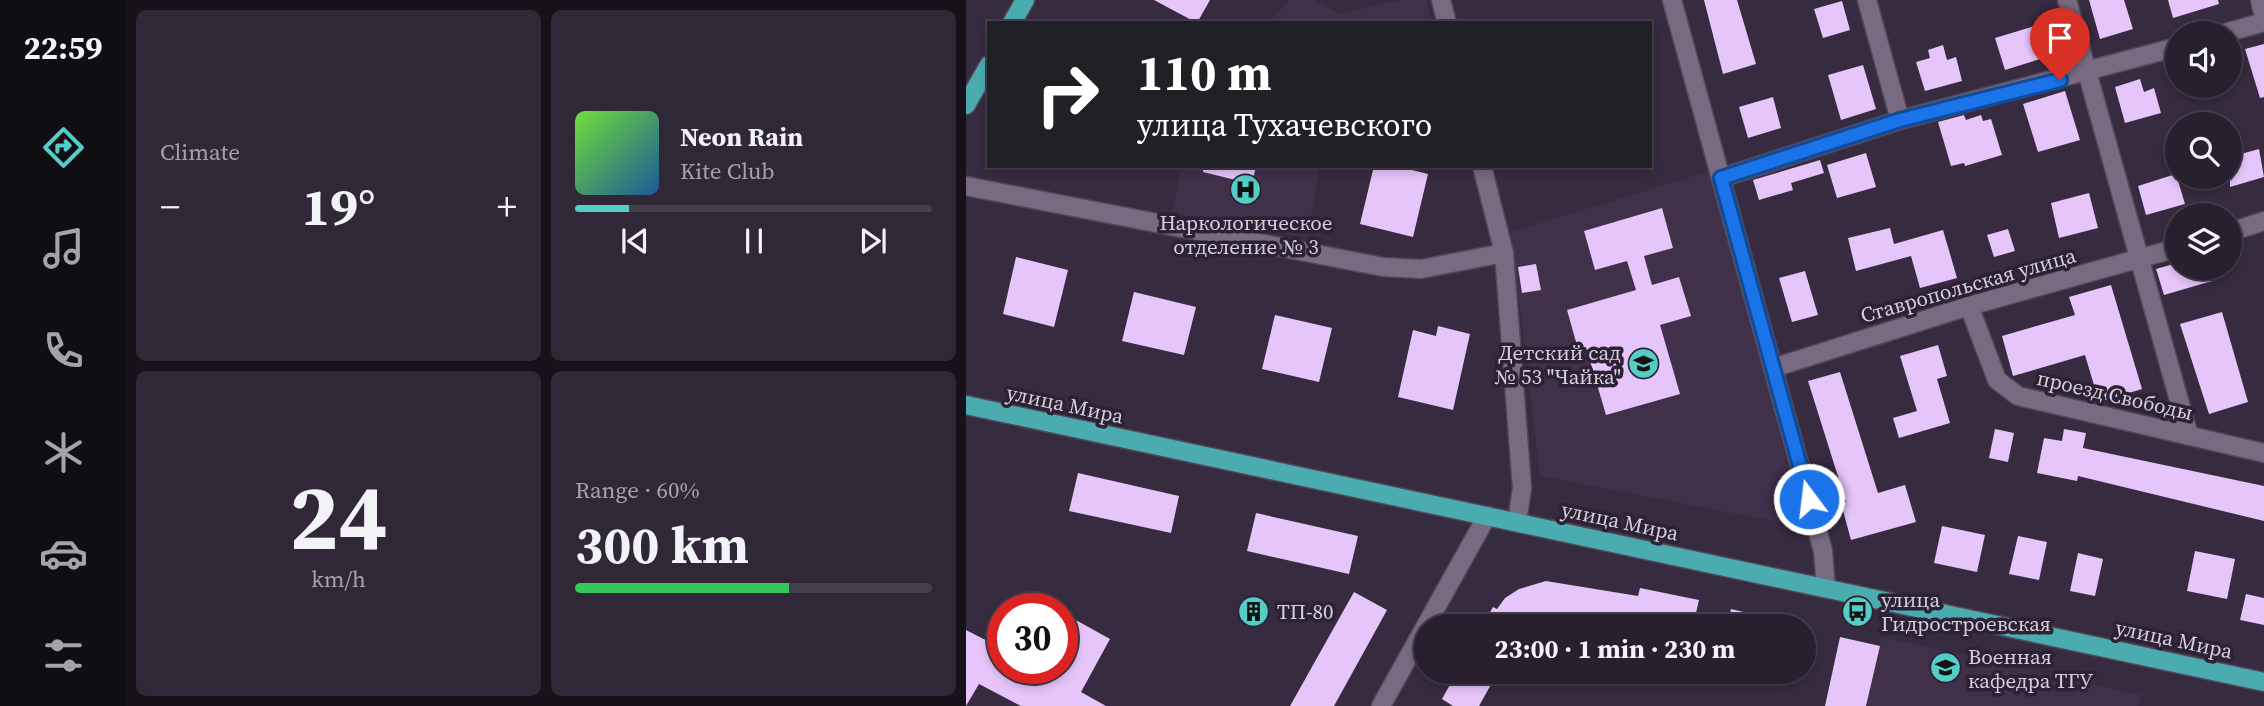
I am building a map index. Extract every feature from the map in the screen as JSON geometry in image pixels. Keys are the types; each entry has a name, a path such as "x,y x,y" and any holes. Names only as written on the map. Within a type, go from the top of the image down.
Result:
{"main road":[{"path":"1013,21 1025,0"},
{"path":"966,105 987,68"},
{"name":"улица Мира","path":"966,405 2264,682"}],"street":[{"path":"1441,0 1446,21"},
{"path":"1672,0 1823,551 1826,588"},
{"path":"1867,0 1900,120"},
{"path":"2067,0 2189,436"},
{"path":"2260,0 2264,16"},
{"path":"2242,28 2264,22"},
{"path":"1721,178 1900,120 2165,50"},
{"path":"1483,168 1504,253 1522,488 1517,522"},
{"path":"966,186 1383,267 1422,269 1504,253"},
{"path":"2242,228 2264,221"},
{"name":"Ставропольская улица","path":"1773,368 1969,306 2165,252"},
{"name":"проезд Свободы","path":"1969,306 1997,380 2018,396 2264,453"},
{"path":"1381,706 1488,516"}],"shaded area":[{"path":"1290,0 1314,0 1340,14 1400,0 1426,0 1431,21 1269,21"},
{"name":"Наркологическое отделение № 3","path":"1181,168 1320,168 1307,238 1172,213"},
{"name":"Детский сад № 53 \"Чайка\"","path":"1710,171 1804,527 1540,476 1511,232"},
{"name":"Военная кафедра ТГУ","path":"1882,637 2141,695 2138,706 1866,706"}],"building":[{"path":"1154,0 1210,0 1198,21"},
{"path":"1704,0 1737,0 1756,64 1723,74"},
{"path":"2089,0 2124,0 2133,29 2100,39"},
{"path":"2168,0 2218,0 2219,4 2173,18"},
{"path":"1842,1 1850,30 1823,38 1814,9"},
{"path":"2041,24 2050,56 2005,70 1995,38"},
{"path":"2264,44 2264,97 2260,98 2245,49"},
{"path":"1943,45 1947,60 1956,57 1962,81 1925,91 1916,62 1930,58 1928,50"},
{"path":"1863,65 1876,109 1841,120 1828,75"},
{"path":"2140,79 2144,92 2154,88 2161,113 2125,123 2115,87"},
{"path":"2065,91 2080,140 2038,152 2023,104"},
{"path":"1773,97 1781,128 1748,138 1739,107"},
{"path":"1964,115 1966,120 1981,115 1983,121 1991,119 2002,155 1965,166 1964,163 1951,166 1938,122"},
{"path":"2259,149 2264,177 2242,183 2242,154"},
{"path":"1866,153 1876,187 1837,198 1827,165"},
{"path":"1820,160 1824,173 1791,183 1793,190 1759,200 1753,180"},
{"path":"1203,168 1256,168 1252,184 1203,172"},
{"path":"1374,168 1404,168 1428,174 1413,237 1360,224"},
{"path":"2165,177 2165,189 2180,189 2185,203 2165,203 2165,210 2146,215 2138,186"},
{"path":"2089,193 2098,228 2059,238 2051,203"},
{"path":"1662,208 1673,248 1644,256 1652,285 1679,277 1691,316 1660,325 1680,394 1606,415 1586,347 1578,349 1567,310 1636,290 1627,261 1595,270 1584,231"},
{"path":"1890,228 1894,244 1943,230 1957,278 1920,288 1911,256 1856,271 1848,238"},
{"path":"2008,229 2015,251 1994,257 1987,235"},
{"path":"1016,257 1068,270 1054,327 1003,314"},
{"path":"1536,264 1541,290 1522,293 1518,267"},
{"path":"2165,266 2165,280 2212,281 2164,295 2156,269"},
{"path":"1805,271 1818,315 1792,322 1779,278"},
{"path":"2111,285 2142,389 2099,402 2085,355 2013,376 2002,336 2075,315 2069,297"},
{"path":"1134,292 1196,307 1184,355 1122,341"},
{"path":"2222,312 2248,402 2209,414 2180,324"},
{"path":"1275,315 1332,328 1319,382 1262,369"},
{"path":"1438,326 1470,334 1453,410 1398,397 1413,330 1436,336"},
{"path":"1938,345 1947,376 1937,379 1950,423 1899,438 1893,418 1917,411 1900,356"},
{"path":"1840,372 1878,493 1905,485 1916,522 1851,540 1841,503 1846,502 1808,381"},
{"path":"1995,429 2014,433 2008,462 1989,458"},
{"path":"2064,429 2086,433 2083,448 2264,486 2264,521 2078,476 2077,481 2037,473 2044,438 2062,441"},
{"path":"1078,473 1179,496 1171,533 1069,511"},
{"path":"1256,513 1358,536 1349,574 1247,551"},
{"path":"1942,526 1985,535 1977,572 1934,563"},
{"path":"2018,536 2047,542 2039,580 2009,574"},
{"path":"2195,551 2235,559 2227,599 2187,591"},
{"path":"2078,553 2103,559 2095,596 2070,591"},
{"path":"1546,581 1638,596 1640,588 1699,600 1696,614 1489,614 1493,607 1497,609 1505,598 1519,589"},
{"path":"1354,592 1387,610 1334,706 1290,706"},
{"path":"2246,594 2264,598 2264,625 2240,620"},
{"path":"1731,609 1752,614 1730,614"},
{"path":"1078,621 1110,639 1081,692 1106,706 1021,706 979,684 966,706 966,630 987,641 987,684 1078,684"},
{"path":"1840,637 1880,646 1866,706 1825,706"},
{"path":"1450,684 1491,684 1479,706 1453,706 1442,699"}],"place":[{"name":"Наркологическое отделение № 3","path":"1246,190"},
{"name":"Детский сад № 53 \"Чайка\"","path":"1644,364"},
{"name":"ТП-80","path":"1254,611"},
{"name":"улица Гидростроевская","path":"1858,611"},
{"name":"Военная кафедра ТГУ","path":"1945,668"}],"route":[{"path":"1809,499 1721,178 1900,120 2060,80"}]}
